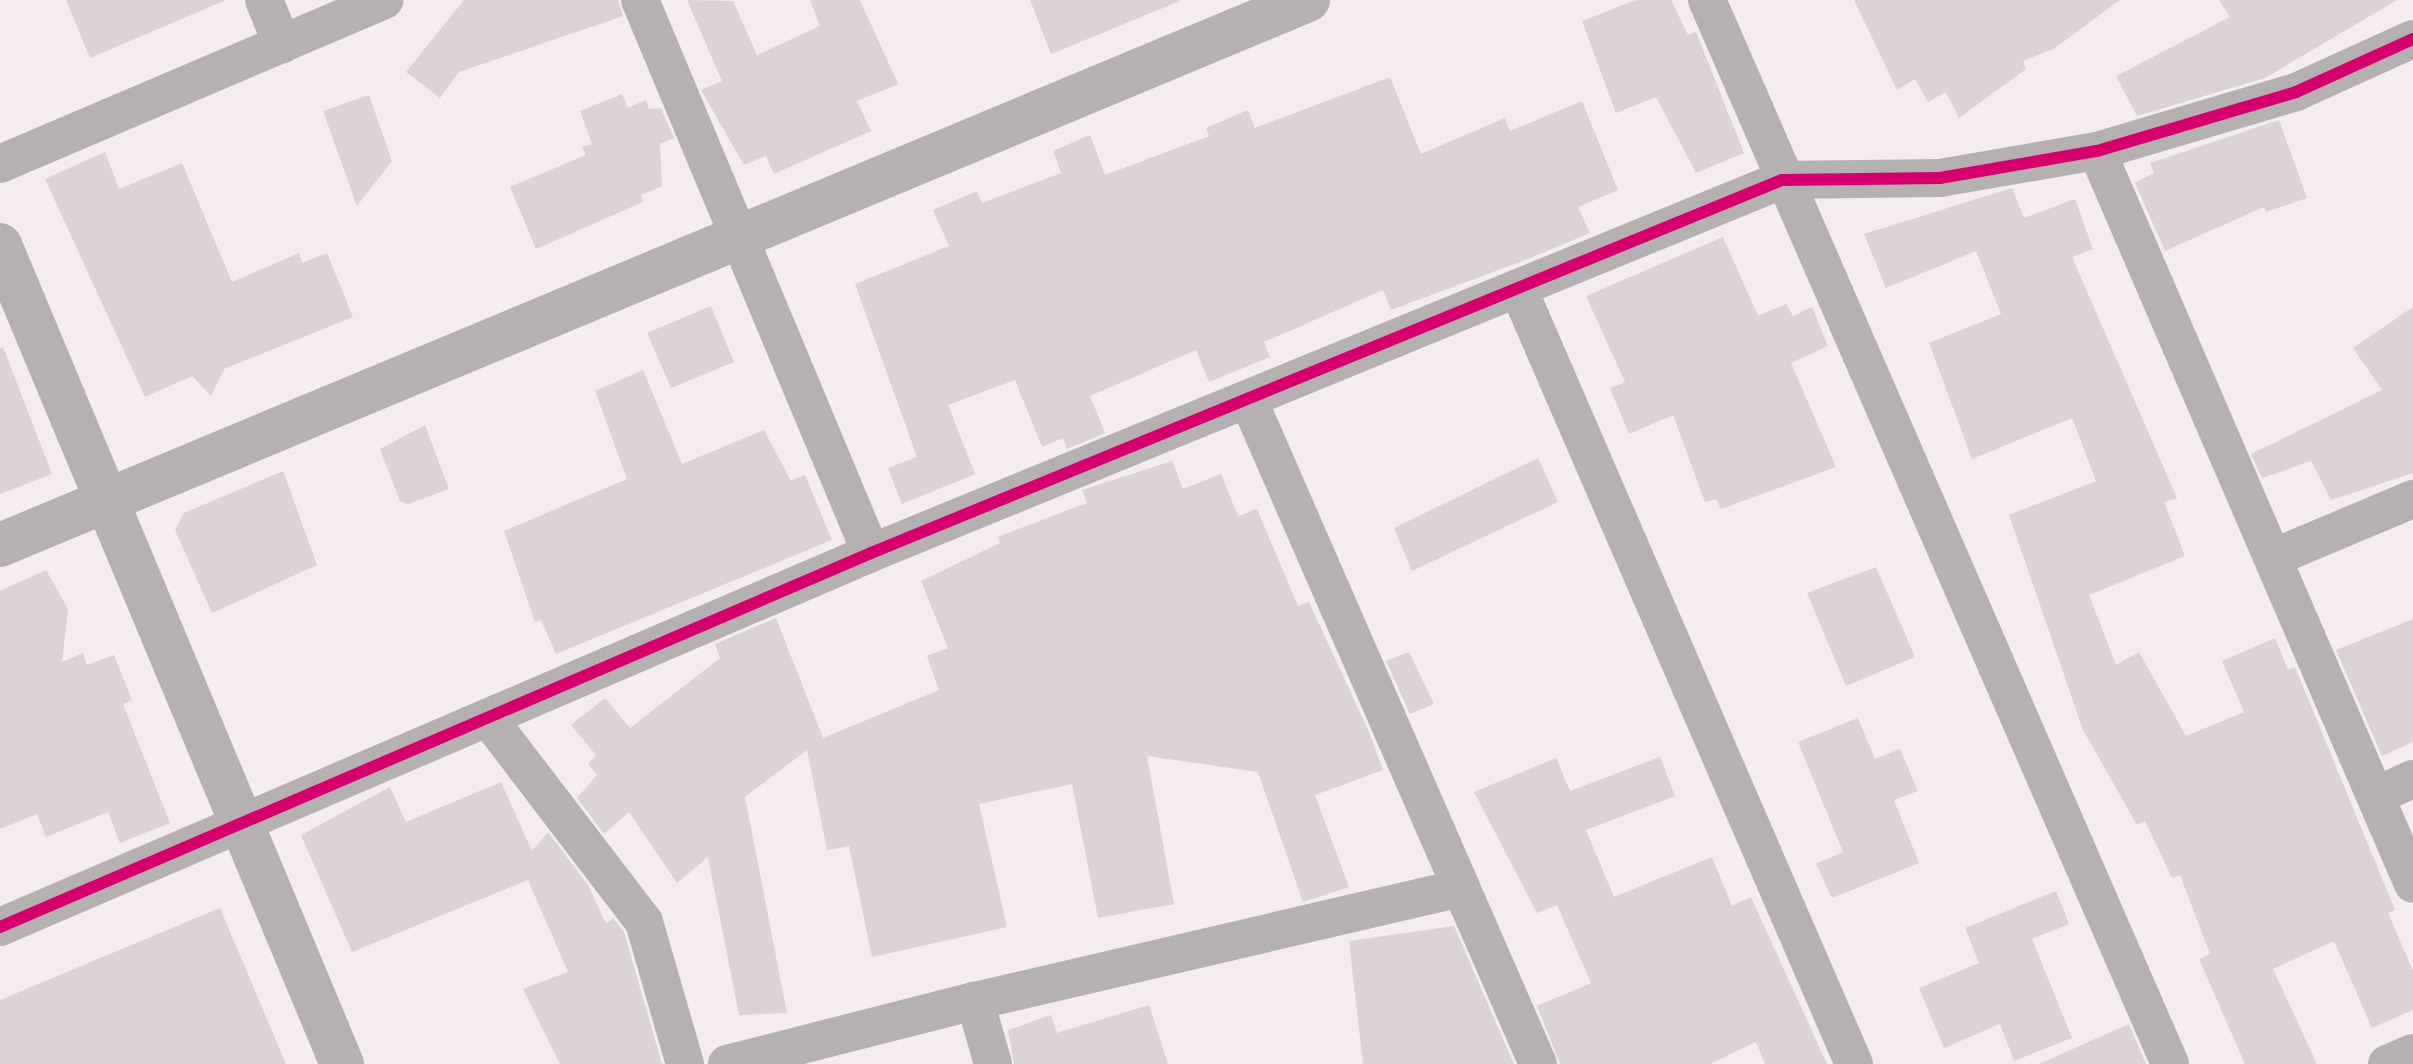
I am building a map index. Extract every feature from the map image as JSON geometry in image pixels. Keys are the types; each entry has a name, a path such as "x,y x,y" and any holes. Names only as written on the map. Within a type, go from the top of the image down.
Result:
{"street":[{"path":"264,0 282,44"},
{"path":"0,164 384,0"},
{"path":"640,0 736,239 871,553"},
{"path":"0,545 1308,0"},
{"path":"1707,0 1782,180 2170,1064"},
{"path":"0,927 871,553 1782,180 1940,178 2097,151 2296,92 2413,39"},
{"path":"2097,151 2378,795 2413,884"},
{"path":"0,245 342,1064"},
{"path":"1518,288 1854,1064"},
{"path":"1248,399 1538,1064"},
{"path":"2275,557 2413,499"},
{"path":"488,718 644,922 685,1064"},
{"path":"2378,795 2413,779"},
{"path":"727,1064 975,1001 1461,888"},
{"path":"975,1001 993,1064"},
{"path":"2387,1064 2413,1053"}],"building":[{"path":"66,0 226,0 90,58"},
{"path":"464,0 618,0 623,16 459,72 440,98 406,72"},
{"path":"687,0 733,1 757,55 820,26 810,0 860,0 898,84 857,101 871,131 774,174 766,156 744,165 701,90 722,81"},
{"path":"1030,0 1179,0 1180,1 1051,54"},
{"path":"1636,0 1671,0 1688,35 1696,32 1744,153 1696,173 1656,97 1616,113 1582,21"},
{"path":"1854,0 2120,0 2055,48 2023,61 2026,69 1959,118 1946,92 1928,102 1915,79 1897,90"},
{"path":"2219,0 2397,0 2265,78 2137,116 2116,76 2230,17"},
{"path":"1390,77 1421,154 1505,118 1510,131 1582,101 1618,190 1578,207 1590,233 1528,259 1391,310 1383,290 1264,342 1270,357 1209,382 1196,350 1090,396 1105,433 1067,449 1063,438 1042,447 1015,380 948,405 975,474 902,504 888,468 917,457 855,284 949,246 933,210 977,191 982,203 1061,173 1053,151 1090,135 1105,175 1209,136 1206,128 1248,110 1255,128"},
{"path":"622,94 628,108 646,100 649,109 661,108 674,138 660,144 662,186 641,195 643,202 536,249 510,187 586,155 582,147 592,144 580,111"},
{"path":"369,95 392,161 357,206 323,111"},
{"path":"2279,120 2307,198 2266,212 2264,207 2165,251 2135,183 2154,173 2150,163"},
{"path":"105,152 119,189 182,163 232,282 299,253 302,263 327,253 353,317 224,369 211,396 192,376 145,397 45,179"},
{"path":"2012,188 2024,218 2075,199 2093,249 2072,257 2177,498 2164,502 2185,556 2089,595 2116,665 2139,652 2186,736 2244,712 2222,661 2275,638 2288,670 2295,667 2395,910 2388,913 2413,971 2413,1010 2372,1028 2334,941 2273,969 2317,1064 2245,1064 2199,959 2210,954 2180,875 2172,878 2145,821 2137,825 2083,730 2009,515 2096,481 2072,418 1972,459 1929,343 2001,314 1976,251 1886,288 1864,234"},
{"path":"1723,237 1758,316 1786,304 1793,316 1812,307 1828,346 1791,363 1836,467 1721,509 1716,499 1705,502 1673,415 1629,434 1610,388 1625,382 1586,296"},
{"path":"711,306 734,362 671,388 647,333"},
{"path":"2413,307 2413,473 2331,500 2311,461 2262,478 2251,454 2382,390 2353,348"},
{"path":"3,347 52,474 0,494 0,348"},
{"path":"643,370 682,464 764,430 791,481 805,475 832,540 556,654 541,620 535,622 504,531 627,479 595,391"},
{"path":"425,425 449,489 408,504 400,501 380,449"},
{"path":"1538,458 1558,502 1412,571 1394,528"},
{"path":"1172,461 1183,489 1221,474 1238,516 1257,509 1298,606 1309,602 1369,732 1383,770 1315,795 1349,887 1303,902 1258,772 1147,756 1174,904 1098,918 1072,784 979,804 1007,927 872,957 849,846 827,850 807,750 745,797 787,1013 739,1015 708,857 677,883 629,812 604,834 577,798 597,775 588,764 596,755 571,725 605,698 630,728 720,658 715,644 776,618 823,738 939,690 927,656 948,648 921,581 1000,543 998,537 1087,503 1082,490"},
{"path":"283,471 317,565 212,613 175,530 184,513"},
{"path":"1876,567 1915,657 1846,686 1807,593"},
{"path":"46,570 68,609 62,662 83,653 87,665 114,655 132,700 123,704 170,823 120,843 108,812 46,837 37,814 0,829 0,591"},
{"path":"2413,619 2413,742 2382,756 2336,650"},
{"path":"1409,652 1434,704 1410,714 1386,661"},
{"path":"1858,718 1875,759 1900,749 1918,791 1894,800 1919,863 1832,898 1816,864 1843,852 1798,742"},
{"path":"1660,757 1675,796 1586,830 1614,897 1712,857 1732,906 1751,897 1827,1064 1765,1064 1756,1042 1710,1064 1560,1064 1537,1006 1591,983 1557,905 1537,913 1474,792 1556,758 1570,791"},
{"path":"501,782 532,851 548,832 588,885 606,924 613,918 624,932 662,1064 560,1064 523,989 568,972 528,880 352,952 301,835 390,787 406,822"},
{"path":"2056,891 2069,924 2032,939 2072,1038 2014,1061 2000,1024 1944,1048 1919,988 1979,963 1965,928"},
{"path":"220,908 286,1064 0,1064 0,1000"},
{"path":"1454,926 1514,1064 1363,1064 1349,941"},
{"path":"1149,1005 1168,1064 1014,1064 1008,1030 1051,1015 1057,1033"},
{"path":"2129,1024 2146,1064 2039,1064"}],"cycle path":[{"path":"0,927 871,553 1782,180 1940,178 2097,151 2296,92 2413,39"}]}
